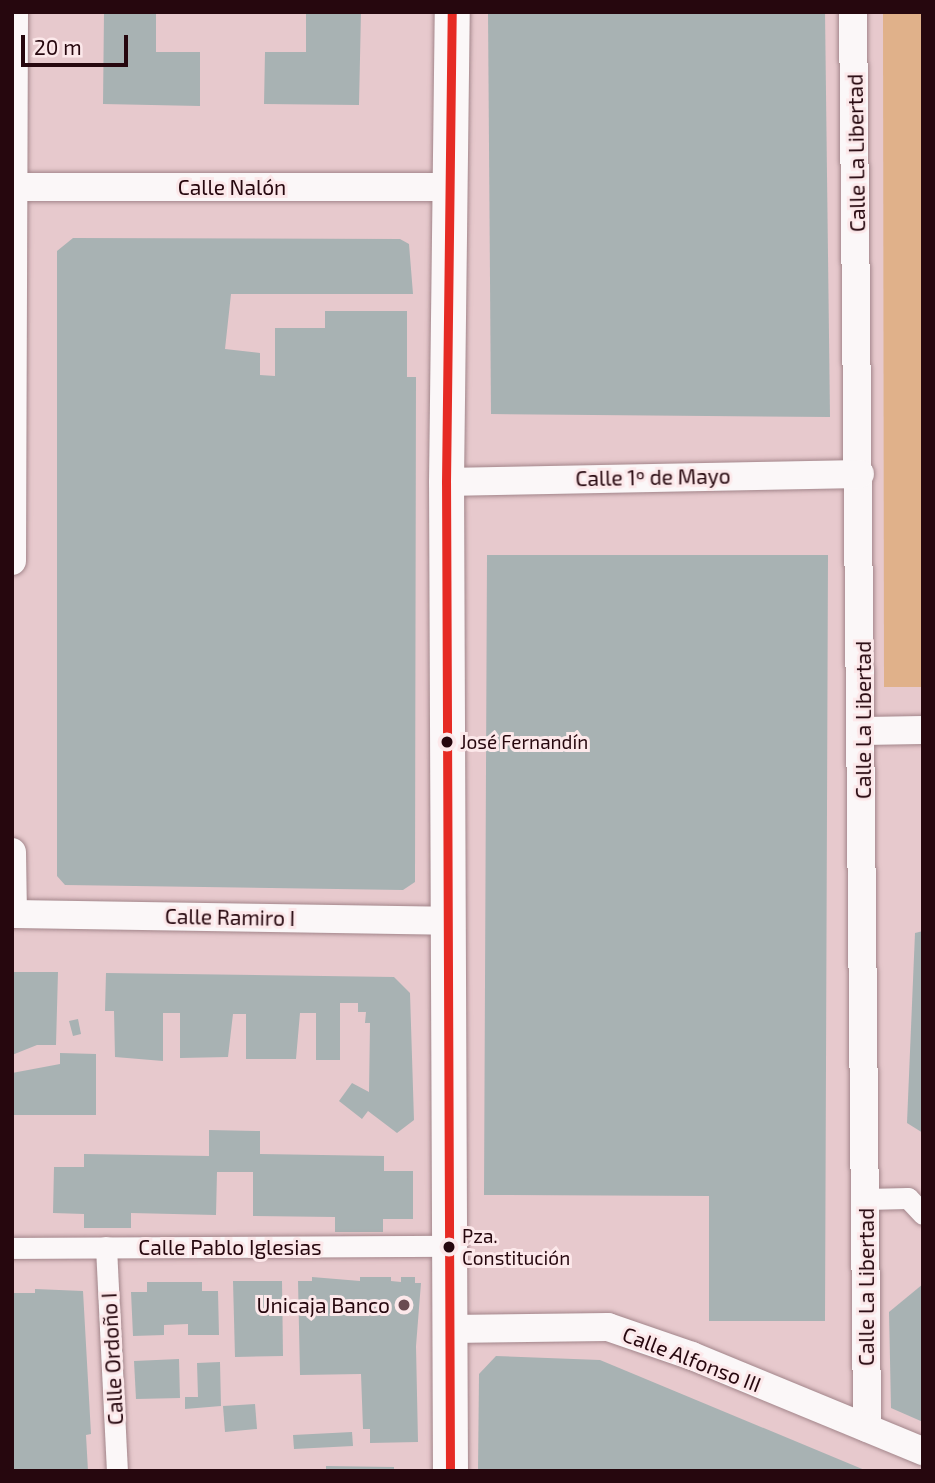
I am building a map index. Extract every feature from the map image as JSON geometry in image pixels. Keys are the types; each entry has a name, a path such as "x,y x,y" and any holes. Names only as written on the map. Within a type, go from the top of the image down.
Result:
{"street":[{"path":"12,561 16,187 14,12"},
{"path":"450,1471 446,482 452,12"},
{"name":"Calle La Libertad","path":"853,12 863,731 867,1429"},
{"name":"Calle Nalón","path":"16,187 448,187"},
{"name":"Calle 1º de Mayo","path":"446,482 860,474"},
{"path":"863,731 923,730"},
{"path":"12,852 12,914"},
{"name":"Calle Ramiro I","path":"12,914 448,921"},
{"path":"865,1199 908,1198 923,1214"},
{"name":"Calle Pablo Iglesias","path":"12,1248 448,1246"},
{"name":"Calle Ordoño I","path":"106,1247 117,1471"},
{"name":"Calle Alfonso III","path":"449,1329 608,1327 692,1356 923,1451"}],"shaded area":[{"path":"883,12 923,12 923,687 884,687"}],"building":[{"path":"104,12 156,12 156,52 200,52 200,106 103,104"},
{"path":"306,12 361,12 359,105 264,104 265,52 306,52"},
{"path":"488,12 825,12 830,417 491,414"},
{"path":"73,238 400,239 409,244 413,294 231,294 225,349 260,353 260,375 275,376 275,328 325,328 325,311 407,311 407,377 416,377 415,882 403,890 65,885 57,876 57,251"},
{"path":"487,555 828,555 825,1321 709,1321 709,1196 484,1195"},
{"path":"923,931 923,1133 907,1123 915,933"},
{"path":"12,972 58,972 56,1045 37,1045 12,1055"},
{"path":"106,973 394,977 410,993 414,1120 397,1133 368,1111 362,1119 339,1101 352,1083 369,1092 370,1023 365,1023 366,1012 358,1012 358,1003 340,1003 340,1060 316,1060 316,1013 300,1013 296,1059 246,1059 246,1014 233,1014 228,1057 180,1058 180,1013 163,1013 163,1061 115,1057 114,1011 105,1011"},
{"path":"78,1019 81,1034 73,1036 69,1021"},
{"path":"60,1053 96,1054 96,1115 12,1115 12,1073 60,1064"},
{"path":"209,1130 260,1131 260,1154 384,1156 384,1171 413,1171 413,1219 383,1219 383,1232 335,1232 335,1217 253,1216 253,1172 217,1172 216,1215 131,1213 131,1228 84,1228 84,1214 53,1213 54,1167 84,1167 84,1154 209,1156"},
{"path":"312,1277 360,1281 360,1277 391,1277 391,1281 401,1282 401,1277 415,1277 415,1283 421,1283 416,1346 418,1442 370,1443 370,1429 363,1429 361,1374 300,1375 298,1281 312,1281"},
{"path":"233,1281 282,1281 283,1356 235,1357"},
{"path":"147,1282 202,1282 202,1291 218,1291 219,1335 188,1335 188,1324 164,1325 164,1335 133,1336 131,1292 147,1292"},
{"path":"923,1284 923,1422 891,1408 889,1312"},
{"path":"35,1289 83,1291 91,1434 86,1435 88,1471 12,1471 12,1293 35,1293"},
{"path":"496,1356 600,1360 867,1471 478,1471 479,1374"},
{"path":"179,1359 180,1398 136,1399 134,1361"},
{"path":"220,1362 221,1406 185,1409 185,1397 198,1397 197,1363"},
{"path":"255,1404 257,1429 225,1432 223,1406"},
{"path":"352,1432 353,1446 294,1449 293,1435"},
{"path":"326,1466 394,1467 394,1471 326,1471"}],"transit line":[{"path":"450,1471 446,482 452,12"}],"place":[{"name":"José Fernandín","path":"447,742"},
{"name":"Pza. Constitución","path":"449,1247"},
{"name":"Unicaja Banco","path":"404,1305"}]}
